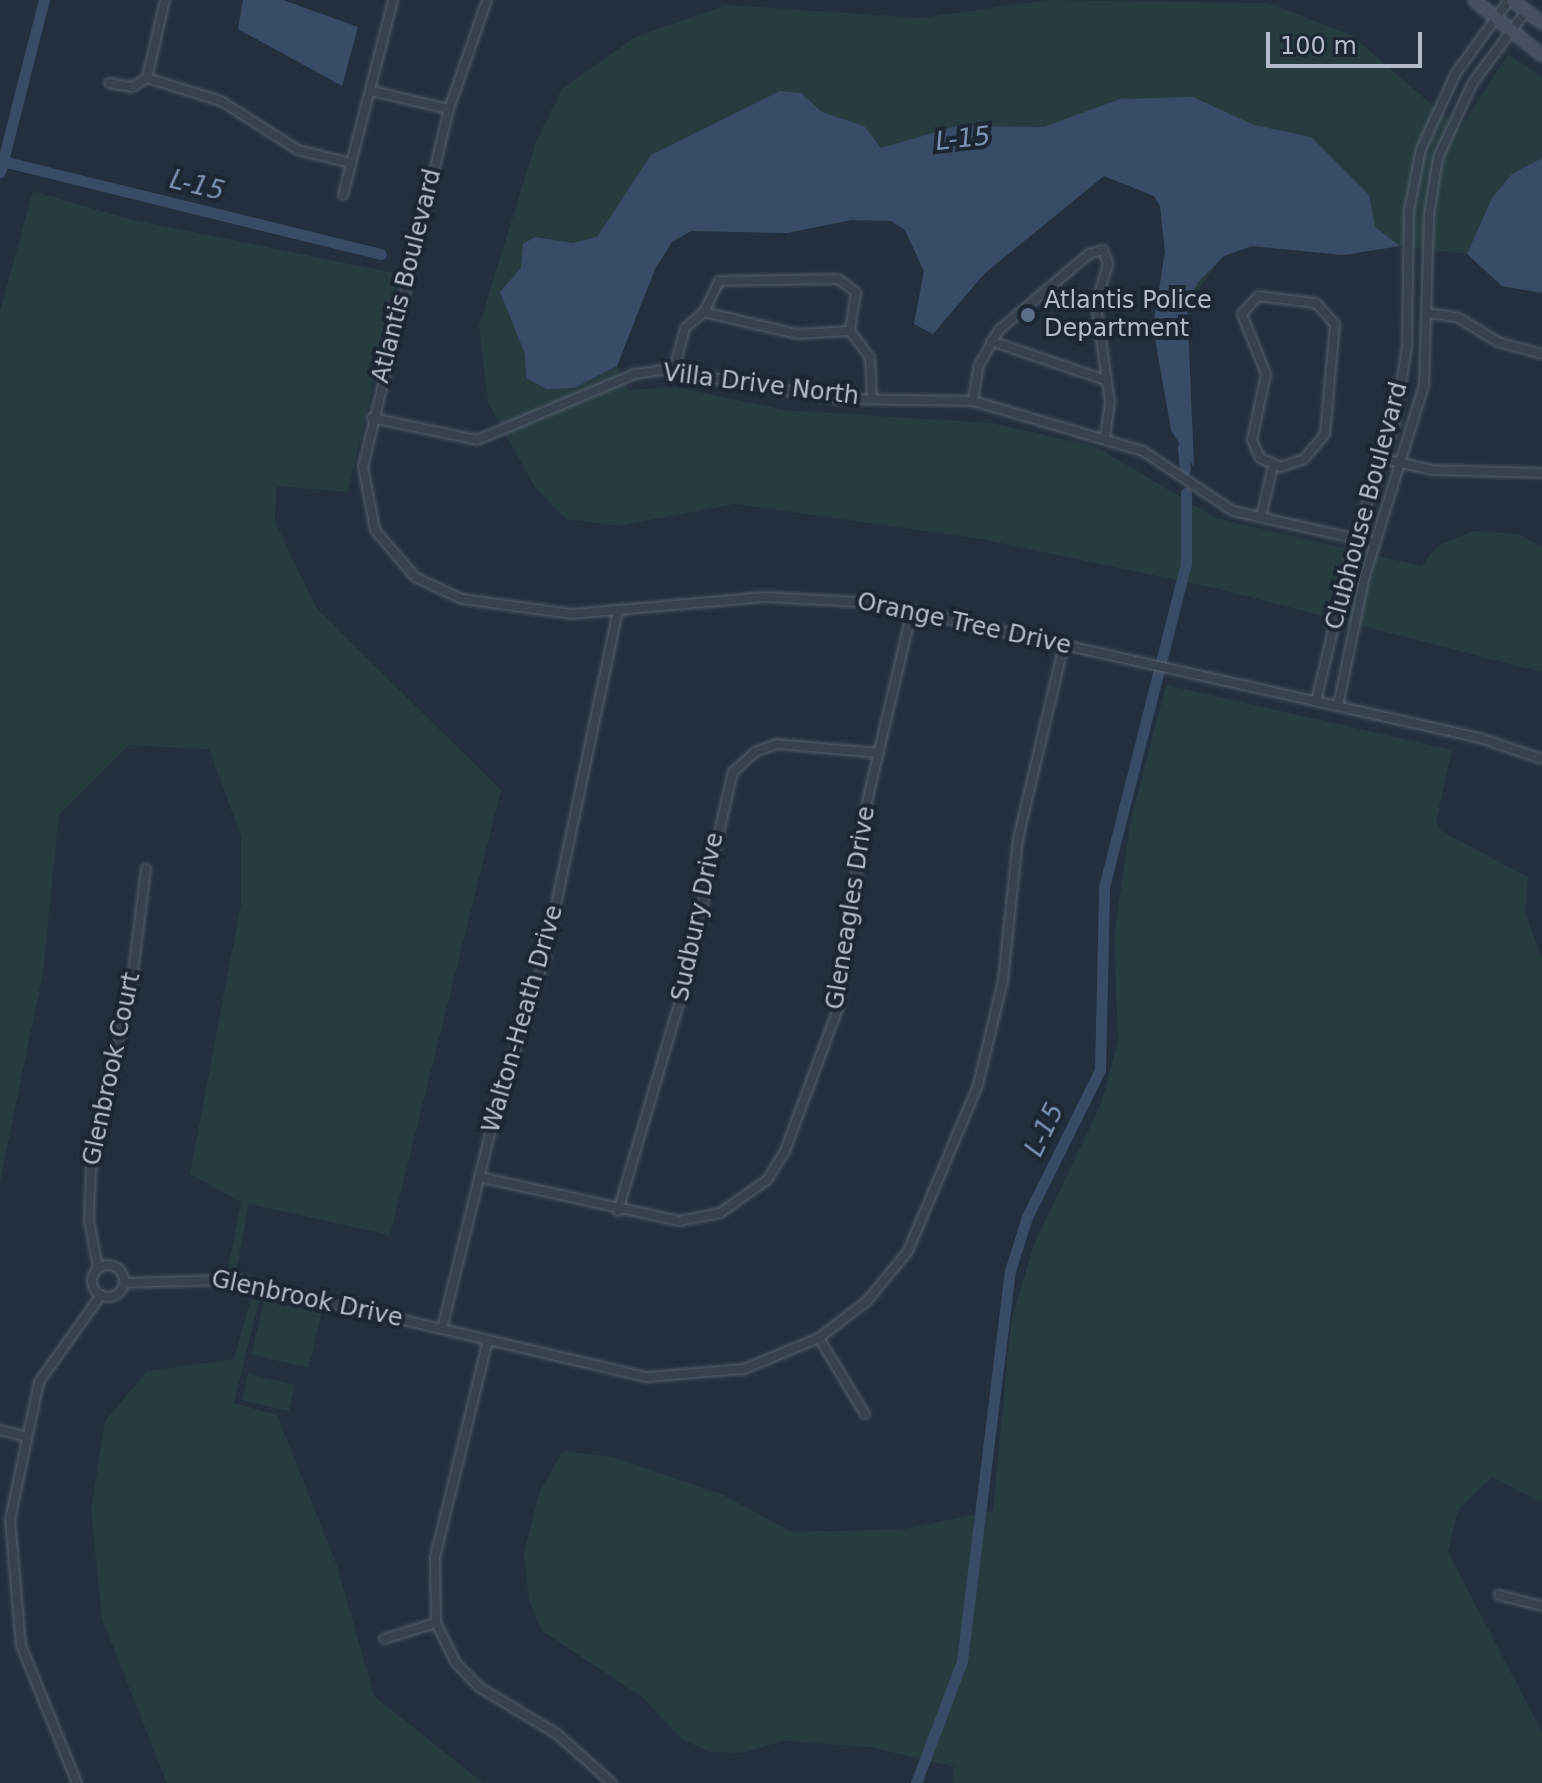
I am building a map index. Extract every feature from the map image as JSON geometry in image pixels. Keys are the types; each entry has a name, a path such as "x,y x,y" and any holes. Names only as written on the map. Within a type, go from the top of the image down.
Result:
{"main road":[{"path":"1474,0 1542,55"},
{"path":"1510,0 1542,23"}],"street":[{"path":"109,83 132,87 147,78 165,0"},
{"path":"343,195 393,0"},
{"name":"Atlantis Boulevard","path":"389,553 363,484 372,418 449,109 487,0"},
{"name":"Clubhouse Boulevard","path":"1316,701 1355,538 1384,459 1404,378 1409,211 1421,149 1445,92 1495,17 1510,0"},
{"name":"Clubhouse Boulevard","path":"1338,706 1375,543 1404,464 1424,385 1438,158 1472,84 1526,11"},
{"path":"147,78 221,101 298,150 351,163"},
{"path":"372,91 449,109"},
{"path":"973,401 991,341 1089,254 1103,250 1108,264 1096,304 1105,380 1105,438"},
{"path":"674,370 685,328 704,312 713,286 726,279 838,279 856,292 850,331 870,358 872,398"},
{"path":"1258,296 1316,303 1336,332 1325,434 1304,459 1273,466 1252,440 1266,374 1242,314 1258,296"},
{"path":"704,312 797,334 850,331"},
{"path":"1427,313 1457,317 1498,342 1542,354"},
{"path":"991,341 1105,380"},
{"name":"Villa Drive North","path":"372,418 477,440 635,374 674,370 791,393 973,401 1105,438 1158,458 1219,505 1375,543"},
{"path":"1384,459 1404,464 1542,473"},
{"path":"1261,517 1273,466"},
{"name":"Orange Tree Drive","path":"389,553 422,582 462,599 617,614 765,597 912,610 1338,706 1542,759"},
{"name":"Gleneagles Drive","path":"479,1177 662,1221 704,1218 748,1197 777,1166 839,1006 878,753 912,610"},
{"name":"Walton-Heath Drive","path":"442,1329 479,1177 545,957 617,614"},
{"name":"Glenbrook Drive","path":"77,1783 29,1674 14,1613 10,1520 24,1436 50,1361 101,1295 117,1295 124,1283 233,1280 488,1340 668,1378 744,1369 819,1338 867,1301 908,1251 978,1085 1003,981 1018,839 1064,645"},
{"name":"Sudbury Drive","path":"618,1211 684,987 733,772 749,756 777,744 878,753"},
{"name":"Glenbrook Court","path":"98,1268 89,1221 91,1169 132,980 146,869"},
{"path":"101,1295 92,1282 98,1268 117,1267 124,1283"},
{"path":"819,1338 865,1414"},
{"path":"488,1340 433,1565 436,1623 472,1681 557,1734 612,1783"},
{"path":"0,1430 24,1436"},
{"path":"1499,1595 1542,1606"},
{"path":"384,1639 436,1623"}],"green space":[{"path":"1048,0 1268,3 1351,35 1460,129 1508,54 1542,77 1542,293 1502,286 1467,254 1400,246 1343,255 1252,246 1224,255 1187,303 1194,467 1171,430 1153,327 1165,252 1160,206 1154,196 1104,176 985,273 933,334 914,324 924,271 905,230 891,221 852,220 787,233 691,231 672,242 655,269 617,366 628,390 675,387 784,410 991,423 1095,446 1216,518 1421,566 1438,546 1473,531 1518,534 1542,547 1542,672 1214,588 986,540 734,504 618,526 566,519 535,487 488,403 479,326 537,139 562,89 635,37 727,5 921,18"},
{"path":"33,191 129,219 399,274 348,492 276,486 275,522 317,609 501,790 390,1235 249,1204 236,1272 264,1281 234,1403 277,1415 336,1563 374,1696 483,1783 167,1783 102,1619 91,1510 105,1421 147,1371 234,1359 253,1291 225,1284 241,1202 190,1174 241,904 241,836 209,749 129,745 59,815 43,972 0,1182 0,311"},
{"path":"1166,685 1452,750 1436,821 1441,831 1528,877 1525,913 1542,958 1542,1503 1492,1477 1458,1510 1448,1552 1542,1732 1542,1783 952,1783 954,1767 870,1747 783,1741 741,1753 711,1752 683,1740 641,1696 542,1631 529,1601 524,1553 540,1491 563,1451 613,1457 723,1495 792,1532 904,1529 993,1511 1011,1322 1034,1244 1101,1104 1118,1041 1114,936 1131,819"},
{"path":"264,1300 321,1313 309,1368 251,1355"},
{"path":"248,1374 295,1385 289,1411 242,1400"}],"water":[{"path":"243,0 283,0 358,27 342,86 238,29"},
{"path":"780,91 801,93 822,112 864,126 881,148 957,126 1044,127 1120,99 1193,97 1254,125 1311,137 1369,195 1375,227 1400,246 1343,255 1252,246 1224,256 1198,282 1187,303 1194,467 1171,430 1153,327 1165,252 1160,206 1154,196 1104,176 985,273 933,334 914,324 924,271 905,230 891,221 852,220 787,233 691,231 672,242 655,269 617,366 574,388 547,389 526,378 525,354 500,292 521,268 523,244 535,237 573,243 597,237 651,155"},
{"path":"1542,158 1542,293 1502,286 1467,254 1492,198 1512,174"}],"waterway":[{"path":"0,172 44,0"},
{"name":"L-15","path":"2,161 381,254"},
{"name":"L-15","path":"1183,447 1185,470"},
{"name":"L-15","path":"916,1783 962,1661 1010,1271 1027,1217 1100,1070 1104,887 1186,564 1186,493"}],"place":[{"name":"Atlantis Police Department","path":"1028,315"}]}
